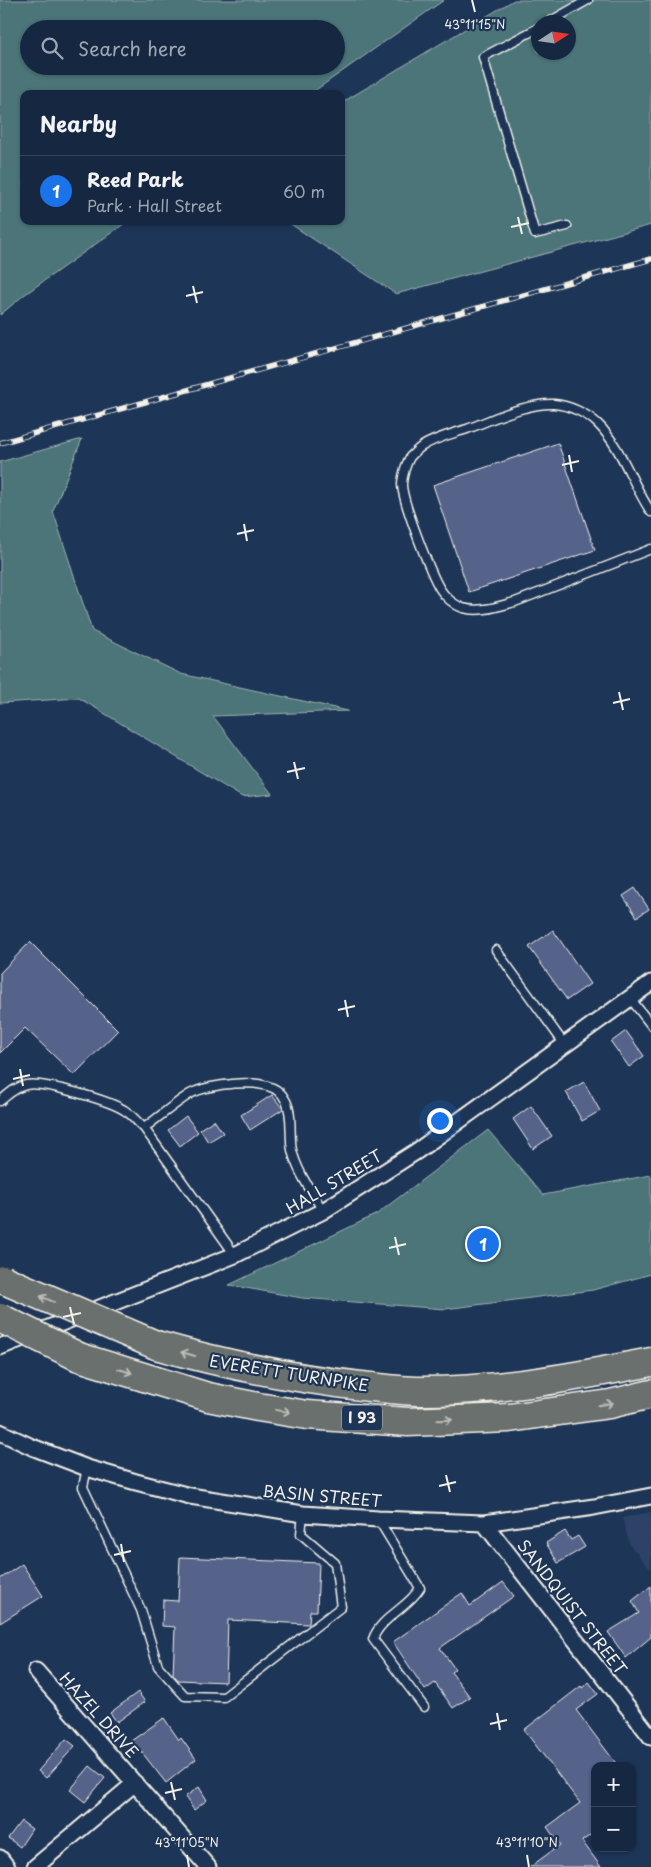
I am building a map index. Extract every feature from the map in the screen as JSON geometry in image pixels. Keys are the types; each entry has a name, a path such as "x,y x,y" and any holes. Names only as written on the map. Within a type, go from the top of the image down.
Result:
{"highway":[{"name":"EVERETT TURNPIKE","path":"2,1279 156,1345 204,1359 320,1381 420,1391 508,1387 570,1378 651,1362"},
{"name":"EVERETT TURNPIKE","path":"0,1318 79,1357 208,1397 308,1415 408,1422 509,1418 610,1404 651,1394"},
{"path":"420,1391 587,1359 651,1343"}],"street":[{"name":"HALL STREET","path":"0,1347 235,1255 324,1211 410,1156 651,983"},
{"name":"BASIN STREET","path":"0,1432 32,1447 87,1468 190,1496 303,1514 378,1520 484,1523 594,1508 651,1496"},
{"name":"SANDQUIST STREET","path":"484,1523 651,1737"},
{"name":"HAZEL DRIVE","path":"36,1671 208,1867"},
{"name":"HAZEL DRIVE","path":"35,1867 135,1782"},
{"path":"0,1858 8,1867"}],"lane":[{"path":"561,15 588,0"},
{"path":"531,32 483,57 535,234 567,226"},
{"path":"651,512 610,439 597,423 582,413 556,404 523,409 435,440 421,447 411,457 402,483 404,499 434,577 451,602 462,608 475,610 494,608 515,602 651,549"},
{"path":"496,950 565,1046"},
{"path":"630,998 651,1024"},
{"path":"0,1101 17,1088 28,1084 56,1088 110,1102 127,1112 144,1128 235,1255"},
{"path":"144,1128 191,1094 204,1088 219,1085 257,1084 280,1092 286,1102 292,1150 297,1165 324,1211"},
{"path":"87,1468 83,1487 141,1610 158,1666 185,1696 224,1697 341,1607 335,1563 302,1534 303,1514"},
{"path":"378,1520 420,1588 414,1597 377,1630 373,1640 424,1707"}],"shaded area":[{"path":"651,1512 651,1570 630,1545 622,1518"}],"green space":[{"path":"0,0 444,0 345,69 345,20 20,20 20,75 337,75 316,90 20,90 20,225 122,225 24,295 0,315"},
{"path":"514,0 651,0 651,225 396,294 292,225 345,225 345,101"},
{"path":"82,439 53,511 92,631 181,674 348,711 213,716 272,794 242,797 79,698 0,703 0,462"},
{"path":"488,1130 543,1195 651,1175 651,1274 593,1290 445,1309 302,1298 229,1285 377,1214"}],"building":[{"path":"558,443 595,550 469,592 433,485"},
{"path":"635,888 649,909 637,917 623,896"},
{"path":"553,930 590,984 567,1000 529,947"},
{"path":"30,942 118,1030 74,1075 25,1028 0,1053 0,973"},
{"path":"626,1031 644,1056 629,1067 611,1042"},
{"path":"584,1082 600,1111 582,1121 566,1092"},
{"path":"272,1095 283,1109 250,1130 241,1115"},
{"path":"531,1106 552,1136 533,1149 513,1119"},
{"path":"186,1116 198,1132 180,1146 168,1130"},
{"path":"214,1120 223,1133 208,1142 200,1129"},
{"path":"565,1531 571,1540 578,1536 585,1547 558,1563 546,1543"},
{"path":"180,1557 319,1563 317,1611 310,1611 309,1624 228,1620 226,1682 178,1680 173,1674 175,1627 162,1626 163,1600 178,1601"},
{"path":"22,1564 43,1596 0,1623 0,1579"},
{"path":"503,1582 514,1596 440,1648 455,1669 451,1672 470,1697 453,1708 435,1683 425,1690 393,1642 462,1593 470,1606"},
{"path":"651,1586 651,1637 626,1658 608,1632 639,1613 632,1601"},
{"path":"589,1682 598,1694 576,1710 615,1762 591,1762 591,1835 582,1841 601,1867 530,1867 560,1845 547,1827 580,1803 524,1730 581,1686 582,1688"},
{"path":"138,1692 145,1702 117,1722 110,1713"},
{"path":"164,1718 179,1740 181,1738 196,1759 166,1783 140,1750 135,1753 128,1743"},
{"path":"66,1739 75,1746 46,1778 38,1771"},
{"path":"90,1766 105,1778 85,1802 70,1790"},
{"path":"199,1787 207,1800 194,1810 185,1797"},
{"path":"21,1821 32,1829 20,1847 8,1838"}],"railway":[{"path":"0,443 651,259"}],"place":[{"name":"Reed Park","path":"483,1244"}]}
